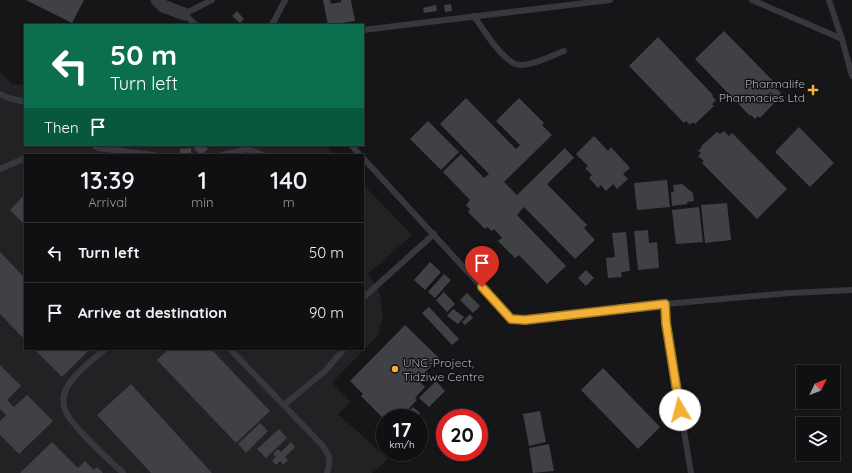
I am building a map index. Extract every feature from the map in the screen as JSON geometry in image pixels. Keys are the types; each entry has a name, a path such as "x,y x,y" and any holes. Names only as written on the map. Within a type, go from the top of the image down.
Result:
{"street":[{"path":"157,0 163,6 184,14"}],"lane":[{"path":"195,24 184,14 212,0"},
{"path":"273,24 285,0"},
{"path":"364,30 610,0"},
{"path":"752,0 842,39"},
{"path":"828,0 842,39 852,76"},
{"path":"474,16 491,42 510,62 520,65 529,64 564,51"},
{"path":"0,94 24,102"},
{"path":"95,146 98,148 135,154"},
{"path":"352,146 359,154"},
{"path":"226,154 248,149 260,154"},
{"path":"0,169 24,158"},
{"path":"364,159 511,319 525,320 665,304 790,293 852,290"},
{"path":"364,297 434,234"},
{"path":"665,304 666,323 691,473"},
{"path":"104,350 72,380 64,393 64,408 71,421 122,473"},
{"path":"231,350 322,445 329,454 327,473"},
{"path":"284,405 325,371 343,350"}],"shaded area":[{"path":"0,72 12,84 24,85 24,146 327,146 334,154 24,154 24,350 364,350 332,383 351,402 338,414 376,448 376,461 386,461 372,473 0,473"},
{"path":"364,185 412,235 368,274 380,294 383,315 378,335 364,350"}],"building":[{"path":"26,0 84,0 72,23"},
{"path":"323,0 330,0 331,4 341,2 341,0 351,0 355,21 328,24"},
{"path":"451,4 452,11 445,12 444,5"},
{"path":"436,5 437,11 424,13 423,8"},
{"path":"237,11 244,19 240,23 232,16"},
{"path":"724,31 779,87 777,89 781,93 778,97 779,98 760,118 758,116 755,119 751,115 750,116 695,59"},
{"path":"658,37 716,100 712,104 714,106 695,124 693,122 690,125 686,121 684,123 629,66"},
{"path":"466,98 516,149 520,145 496,121 519,98 544,123 542,125 552,135 504,182 517,195 565,148 574,158 547,184 587,225 584,228 595,240 575,259 524,207 517,215 566,266 547,284 519,255 515,258 498,241 502,238 494,229 492,231 487,227 485,229 468,212 470,209 466,205 470,200 443,172 461,154 484,178 489,174 440,124"},
{"path":"428,121 459,152 441,170 410,139"},
{"path":"799,127 834,163 810,187 775,152"},
{"path":"724,131 729,136 732,133 787,189 757,219 702,163 704,161 698,156 701,153 698,151 702,147 701,146 717,132 720,134"},
{"path":"594,136 608,151 611,147 630,168 623,174 628,179 617,189 613,184 606,191 601,185 598,188 589,178 592,175 585,168 588,166 576,154"},
{"path":"197,146 205,146 208,149 199,154 194,148"},
{"path":"191,148 191,154 180,154 180,149"},
{"path":"667,180 670,207 637,210 634,183"},
{"path":"682,184 693,193 694,201 687,202 687,204 672,206 671,192 674,192 673,185"},
{"path":"24,195 24,224 10,210"},
{"path":"727,203 731,240 705,243 701,205"},
{"path":"699,207 703,242 676,244 672,210"},
{"path":"648,230 649,243 657,242 659,268 638,270 634,231"},
{"path":"626,232 630,271 621,272 622,277 608,278 606,258 615,257 612,233"},
{"path":"0,252 24,277 24,339 0,314"},
{"path":"430,262 441,272 425,290 414,280"},
{"path":"586,270 594,278 586,286 578,278"},
{"path":"444,274 451,280 435,298 428,292"},
{"path":"444,292 455,304 447,312 436,300"},
{"path":"467,293 480,306 473,313 460,300"},
{"path":"429,307 459,339 452,345 422,313"},
{"path":"453,309 464,317 458,324 447,316"},
{"path":"470,314 473,318 465,325 462,322"},
{"name":"UNC-Project, Tidziwe Centre","path":"405,325 439,358 418,380 425,387 415,398 417,400 408,409 376,409 376,411 361,396 363,394 350,381"},
{"path":"35,350 89,350 62,377"},
{"path":"168,350 212,350 270,411 236,443 157,360"},
{"path":"0,365 21,386 7,400 14,407 27,395 53,421 19,454 0,435 0,421 6,415 0,409"},
{"path":"603,368 660,427 638,449 581,390"},
{"path":"436,381 445,391 429,407 419,398"},
{"path":"131,384 212,473 151,473 97,415"},
{"path":"540,411 546,442 529,446 523,414"},
{"path":"260,423 268,431 246,453 238,444"},
{"path":"279,429 287,438 266,458 257,449"},
{"path":"52,442 78,468 85,461 94,470 97,467 103,473 20,473"},
{"path":"291,442 295,447 285,457 288,460 283,465 280,461 276,465 272,461 276,457 273,454 278,449 281,452"},
{"path":"549,444 554,471 533,473 529,448"}],"place":[{"name":"Pharmalife Pharmacies Ltd","path":"813,90"},
{"name":"UNC-Project, Tidziwe Centre","path":"395,369"}],"route":[{"path":"482,287 511,319 525,320 665,304 666,323 672,350 680,410"}]}
